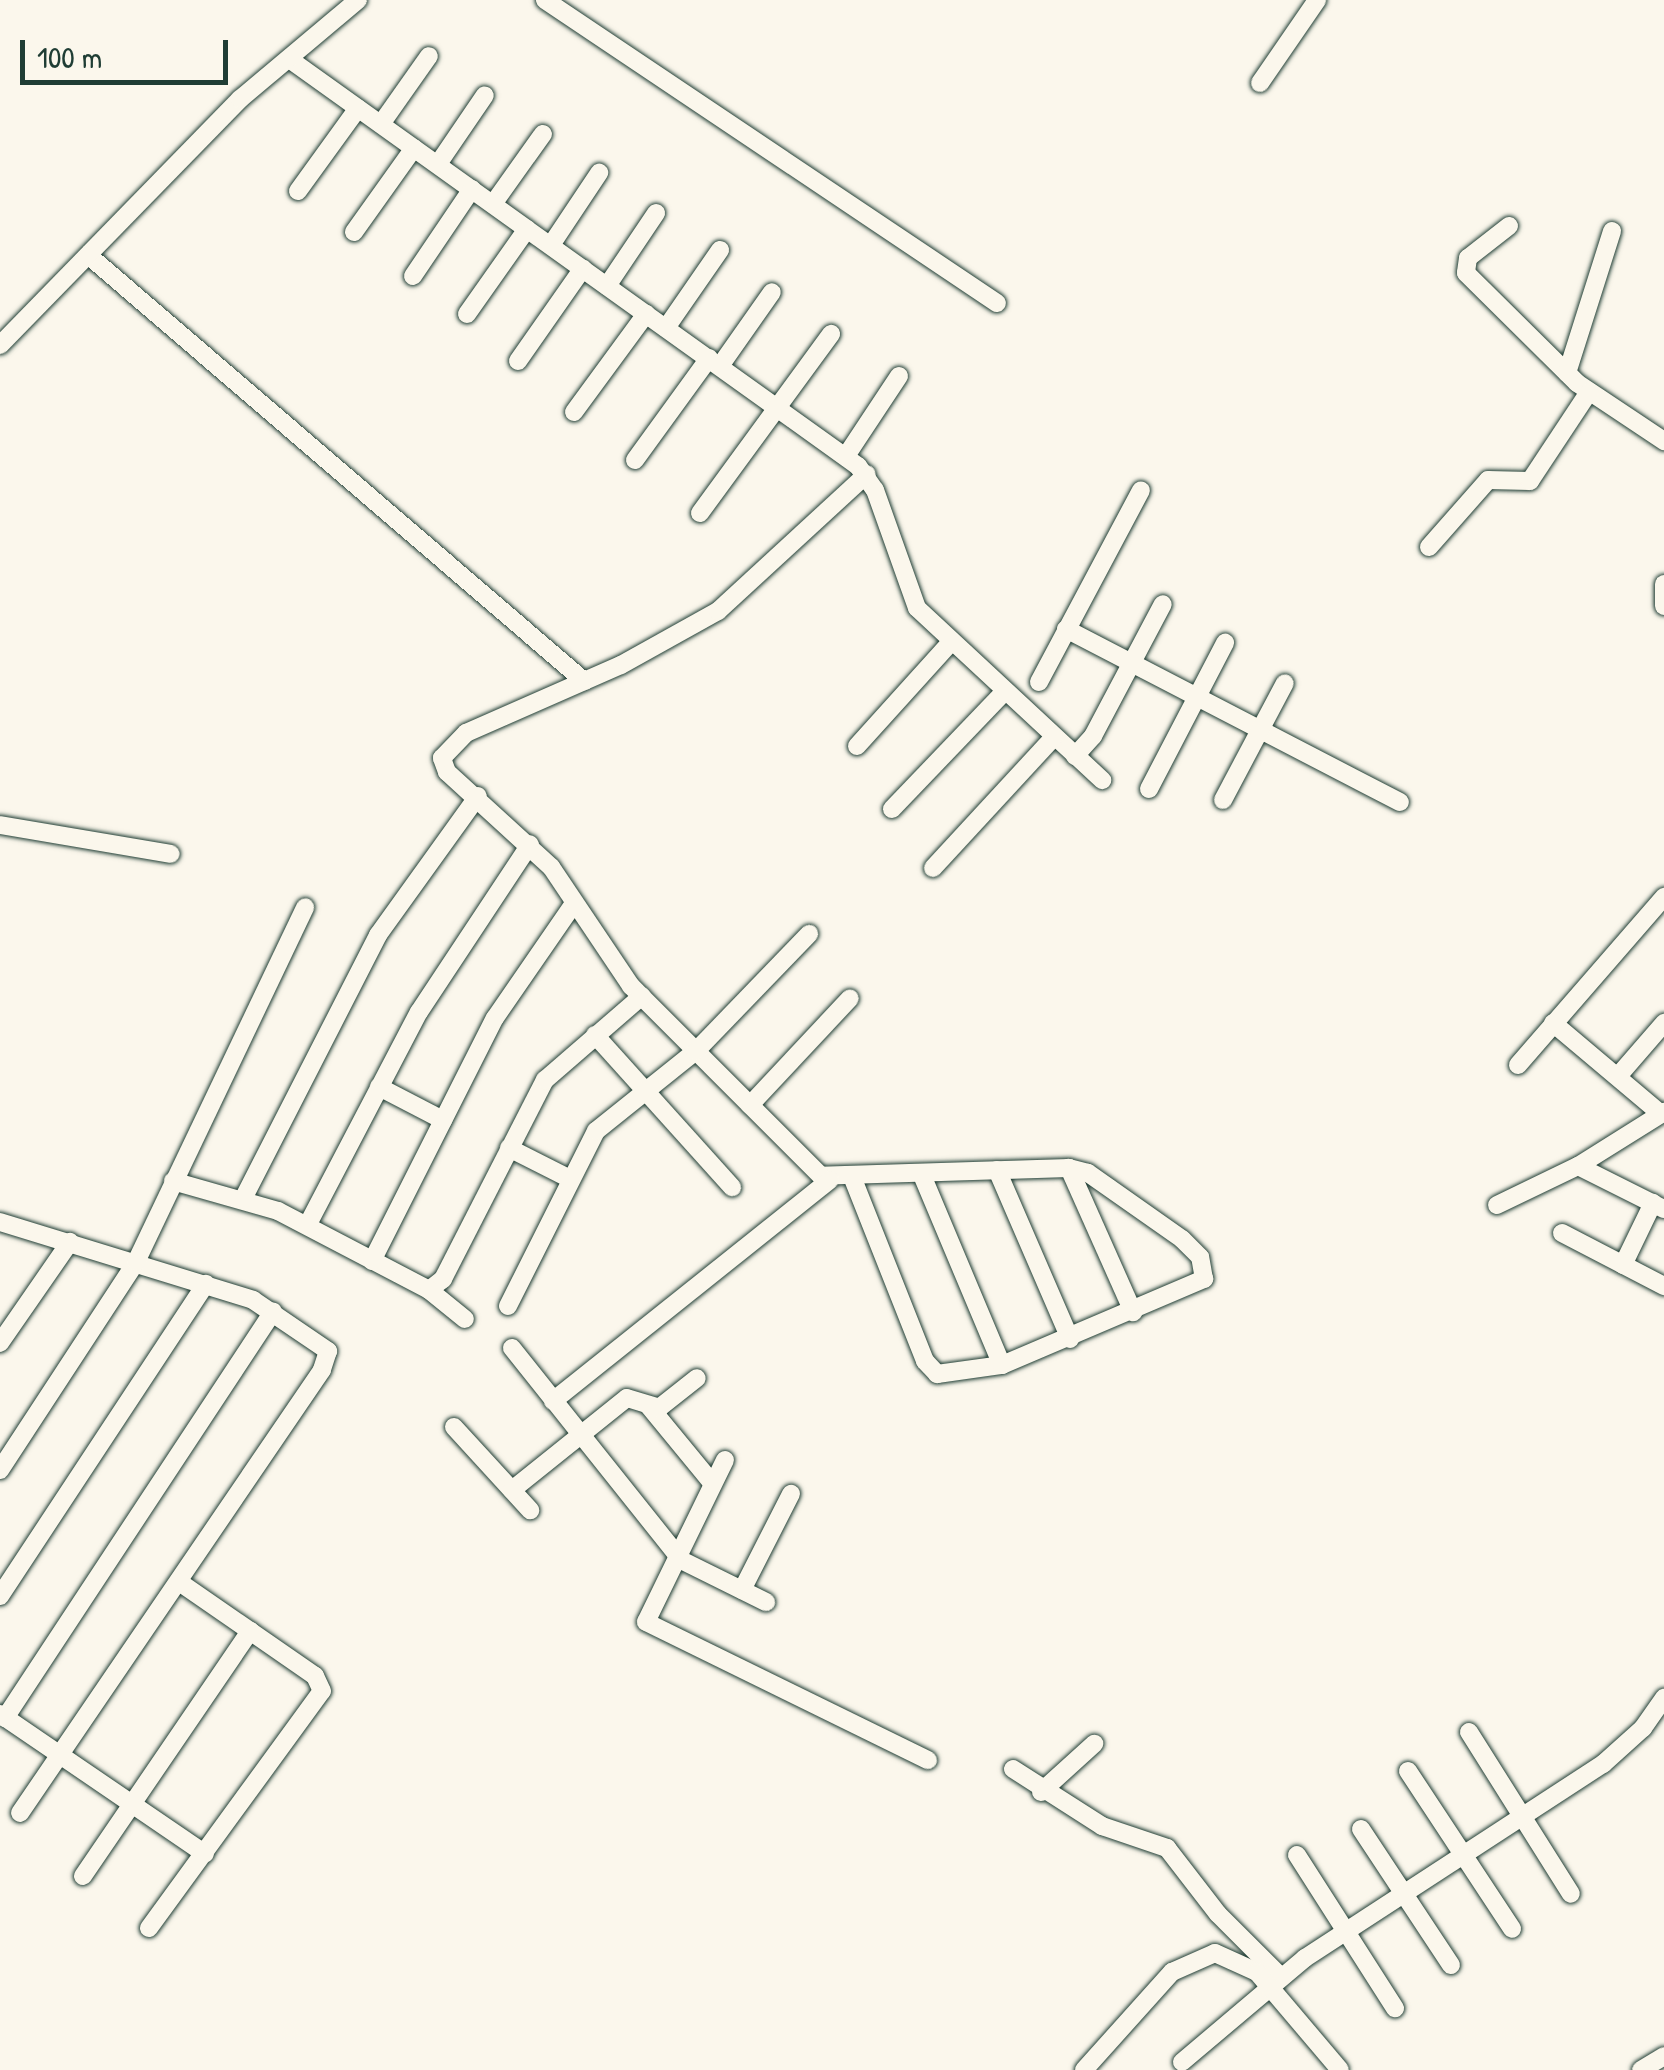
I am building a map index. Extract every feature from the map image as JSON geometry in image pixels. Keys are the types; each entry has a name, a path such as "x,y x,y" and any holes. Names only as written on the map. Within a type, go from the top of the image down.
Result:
{"street":[{"path":"0,345 240,99 292,60 358,0"},
{"path":"546,0 997,303"},
{"path":"1260,83 1317,0"},
{"path":"381,124 429,56"},
{"path":"292,60 867,474 917,608 1102,780"},
{"path":"438,164 485,95"},
{"path":"298,192 358,108"},
{"path":"493,204 543,134"},
{"path":"354,232 414,148"},
{"path":"551,246 599,174"},
{"path":"413,276 472,189"},
{"path":"608,286 656,213"},
{"path":"1509,226 1468,258 1466,273 1588,392 1664,441"},
{"path":"467,314 527,229"},
{"path":"1567,373 1612,231"},
{"path":"666,328 720,250"},
{"path":"88,254 584,681"},
{"path":"518,362 583,268"},
{"path":"635,460 772,292"},
{"path":"574,412 646,314"},
{"path":"700,512 831,334"},
{"path":"846,456 899,376"},
{"path":"1429,547 1488,480 1530,481 1588,392"},
{"path":"830,1180 642,996 530,844 447,772 442,758 449,744 584,681 718,611 867,474"},
{"path":"1038,682 1141,490"},
{"path":"1664,584 1664,606"},
{"path":"1075,756 1093,736 1163,604"},
{"path":"1066,629 1400,802"},
{"path":"857,746 951,642"},
{"path":"1149,789 1225,643"},
{"path":"1224,800 1284,683"},
{"path":"892,809 1005,691"},
{"path":"933,868 1054,736"},
{"path":"243,1199 378,935 478,796"},
{"path":"0,825 171,854"},
{"path":"308,1224 472,924 530,844"},
{"path":"1518,1064 1664,896"},
{"path":"372,1261 495,1018 573,904"},
{"path":"0,1470 136,1262 305,907"},
{"path":"508,1306 596,1131 696,1052 809,934"},
{"path":"429,1290 443,1279 545,1080 642,996"},
{"path":"750,1105 850,998"},
{"path":"1620,1075 1664,1023"},
{"path":"1497,1205 1578,1166 1663,1113 1554,1024"},
{"path":"596,1036 641,1093 732,1188"},
{"path":"380,1087 443,1120"},
{"path":"509,1148 570,1179"},
{"path":"1578,1166 1658,1206 1623,1265"},
{"path":"553,1401 830,1180 1070,1168 1088,1173 1200,1257 1204,1279 1002,1365 948,1376 929,1369 853,1179"},
{"path":"1070,1168 1133,1312"},
{"path":"997,1170 1070,1339"},
{"path":"922,1175 1002,1365"},
{"path":"173,1181 243,1199 308,1224 429,1290 465,1319"},
{"path":"0,1222 206,1284 274,1311 322,1342 326,1360 180,1582 20,1813"},
{"path":"1562,1234 1664,1286"},
{"path":"0,1343 70,1242"},
{"path":"0,1596 206,1284"},
{"path":"204,1854 3,1716 274,1311"},
{"path":"512,1348 679,1557 766,1602"},
{"path":"512,1490 627,1398 659,1408 697,1378"},
{"path":"647,1404 714,1484"},
{"path":"454,1427 530,1510"},
{"path":"725,1460 646,1622 928,1760"},
{"path":"742,1590 791,1494"},
{"path":"149,1928 322,1691 316,1676 180,1582"},
{"path":"83,1876 250,1630"},
{"path":"1182,2062 1275,1981 1626,1746 1664,1698"},
{"path":"1469,1732 1571,1894"},
{"path":"1041,1792 1094,1744"},
{"path":"1013,1770 1041,1792 1102,1826 1167,1848 1275,1981 1340,2070"},
{"path":"1408,1772 1512,1929"},
{"path":"1361,1830 1451,1965"},
{"path":"1297,1855 1395,2008"},
{"path":"1084,2070 1191,1959 1215,1953 1238,1958 1275,1981"},
{"path":"1641,2070 1664,2056"}]}
